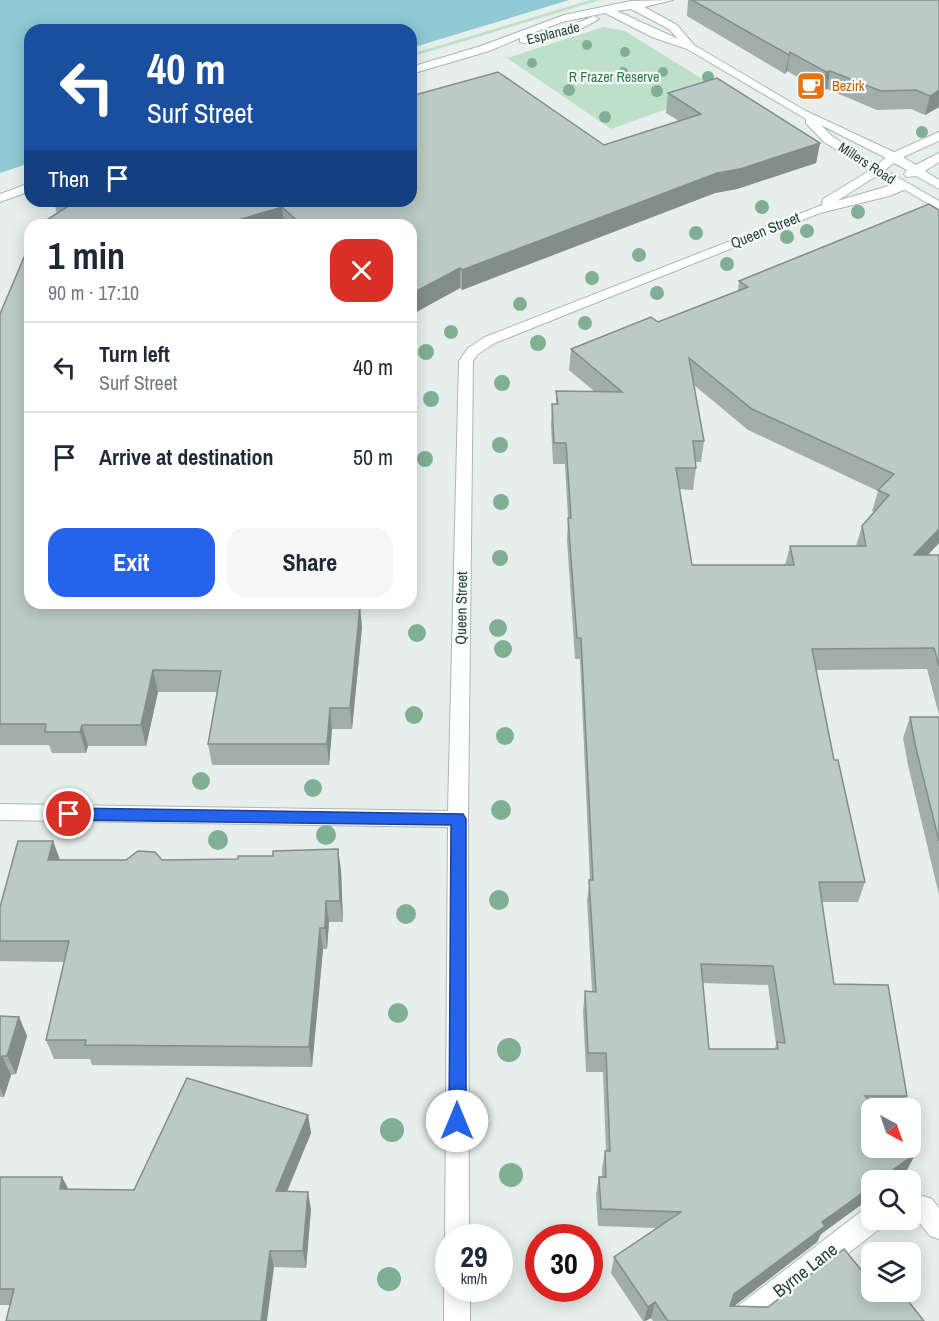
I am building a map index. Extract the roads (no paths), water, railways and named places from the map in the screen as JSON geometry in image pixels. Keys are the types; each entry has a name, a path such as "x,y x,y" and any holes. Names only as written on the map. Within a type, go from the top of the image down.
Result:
{"street":[{"name":"Esplanade","path":"417,69 494,45 549,36 583,26 609,11 634,2 668,0"},
{"name":"Millers Road","path":"634,2 673,27 691,47"},
{"name":"Millers Road","path":"609,11 656,35 691,47 800,112 842,130 894,157 939,185"},
{"name":"Millers Road","path":"800,112 828,139 902,186 939,206"},
{"name":"Queen Street","path":"816,210 894,157 939,136"},
{"path":"902,186 907,176 939,157"},
{"name":"Queen Street","path":"457,1224 458,819 466,361 473,351 490,340 816,210 885,193 902,186"},
{"path":"0,198 24,190"},
{"path":"0,813 458,819"},
{"path":"921,1209 939,1227"},
{"name":"Byrne Lane","path":"739,1321 861,1227"},
{"path":"457,1302 457,1321"}],"water":[{"path":"0,0 569,0 417,46 417,24 24,24 24,165 0,173"}],"place":[{"name":"Bezirk","path":"811,86"}],"park label":[{"name":"R Frazer Reserve","path":"614,77"}]}
